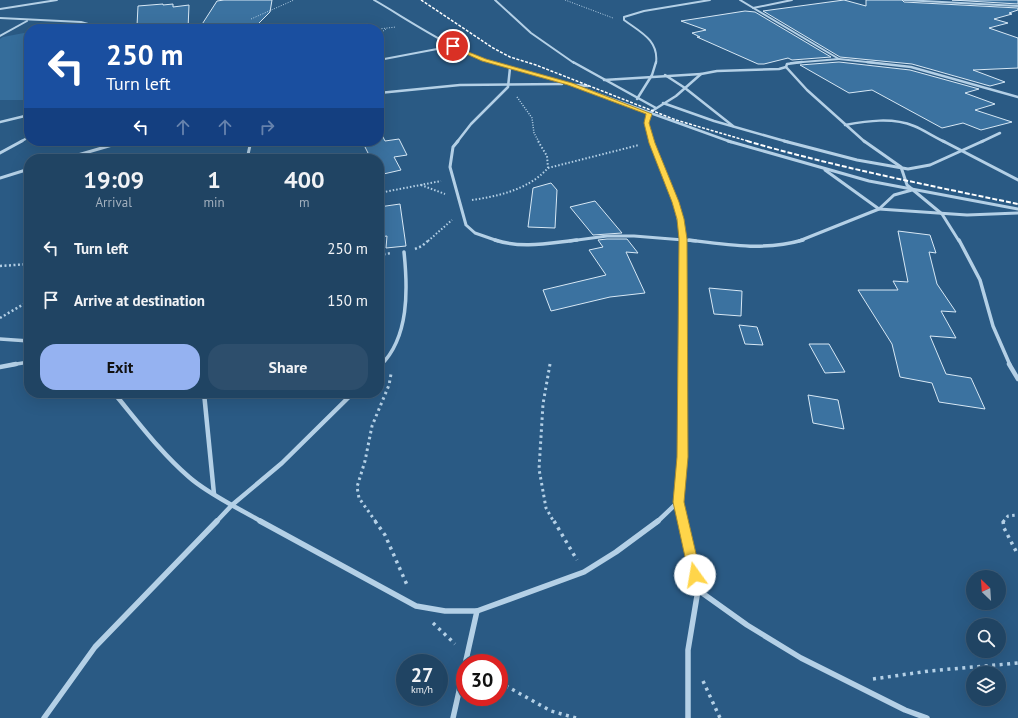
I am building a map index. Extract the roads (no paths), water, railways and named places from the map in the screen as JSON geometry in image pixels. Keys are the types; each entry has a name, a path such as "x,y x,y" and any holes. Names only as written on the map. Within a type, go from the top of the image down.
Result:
{"street":[{"path":"0,9 57,0"},
{"path":"374,0 453,46 484,60 570,84 649,114 734,143 824,169 912,190 1018,209"},
{"path":"495,0 523,27 544,43 603,80 656,108"},
{"path":"637,99 654,76 657,64 654,47 646,34 624,20 624,17 644,11 710,0"},
{"path":"740,0 839,59"},
{"path":"753,8 792,0"},
{"path":"904,0 1018,7"},
{"path":"0,18 28,21 82,22 94,24"},
{"path":"0,36 28,21"},
{"path":"384,59 453,46"},
{"path":"603,80 665,75 701,74 717,71 766,70 786,67 787,64 791,62 839,59 911,67 1018,97"},
{"path":"786,67 806,90 858,138 900,168 904,180 912,190 942,214 964,248 980,280 994,326 1012,371 1018,379"},
{"path":"510,68 509,86 471,124 453,147 450,167 452,179 466,225 475,233 504,243 530,246 607,236 683,239 741,247 769,247 792,243 812,237 879,209 894,195 912,190"},
{"path":"688,718 688,650 698,590 678,502 682,457 683,239 681,219 676,202 652,143 647,123 649,114 685,88 701,74"},
{"path":"665,75 685,88 736,128"},
{"path":"384,93 460,85 509,86 570,84 588,86"},
{"path":"663,104 736,128 823,152 900,168 923,167 1000,133"},
{"path":"0,122 24,116"},
{"path":"845,125 869,121 889,120 903,122 914,126 1018,180"},
{"path":"0,153 24,140"},
{"path":"81,154 109,146"},
{"path":"824,169 879,209 942,214 1018,214"},
{"path":"0,178 24,171"},
{"path":"384,362 390,356 404,320 407,278 404,252"},
{"path":"0,339 24,341"},
{"path":"0,367 24,363"},
{"path":"118,398 167,456 190,478 232,505 416,606 445,611 477,611 584,572 653,526 678,502"},
{"path":"204,398 214,494"},
{"path":"44,718 95,648 232,505 282,463 348,398"},
{"path":"698,590 747,626 787,650 905,710 927,718"},
{"path":"453,718 477,611"}],"railway":[{"path":"421,0 493,48 510,57 536,65 676,120 751,142"},
{"path":"747,141 916,183 1018,204"}]}
